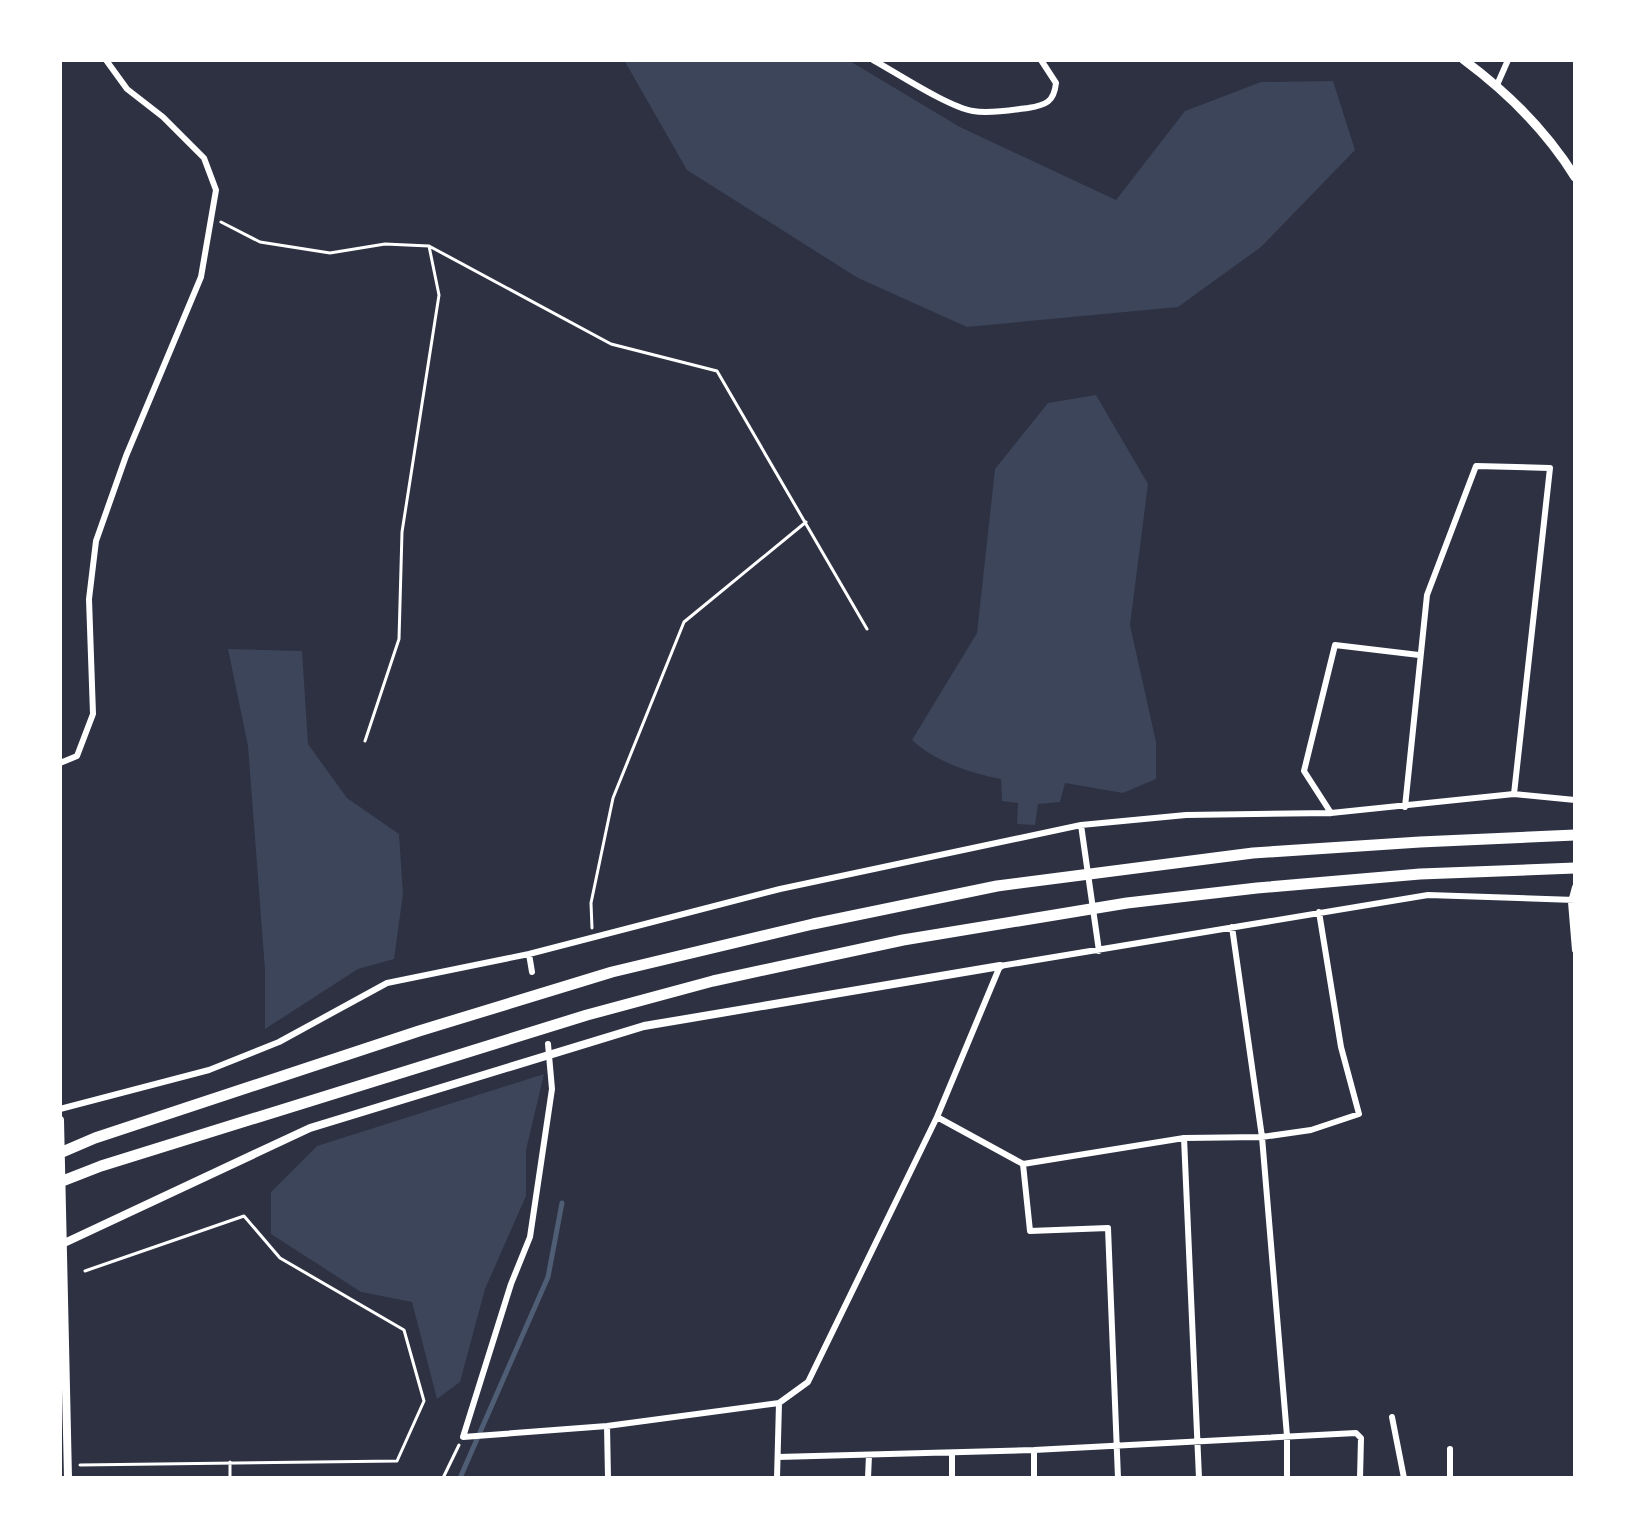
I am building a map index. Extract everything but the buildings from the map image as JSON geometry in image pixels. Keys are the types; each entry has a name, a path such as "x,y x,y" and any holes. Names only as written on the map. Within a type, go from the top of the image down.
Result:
{"highway":[{"path":"60,1153 95,1138 419,1031 598,976 813,924 997,886 1253,853 1575,835"},
{"path":"60,1182 101,1166 587,1015 713,981 903,940 1127,903 1257,888 1420,874 1575,868"}],"main road":[{"path":"1464,60 1497,85 1562,157 1575,177"}],"street":[{"path":"60,763 77,756 93,714 89,599 96,541 126,456 201,277 216,190 204,158 163,117 127,89 106,60"},
{"path":"873,60 957,105 972,111 989,111 1042,106 1051,102 1056,83 1041,60"},
{"path":"1497,85 1508,60"},
{"path":"1405,807 1427,595 1476,466 1550,468 1514,794"},
{"path":"1331,813 1304,771 1335,645 1419,655"},
{"path":"60,1109 209,1070 279,1042 387,983 529,954 780,889 1081,825 1186,815 1331,813 1514,794 1575,800"},
{"path":"1081,825 1099,951"},
{"path":"1575,887 1575,950"},
{"path":"61,1245 310,1128 644,1026 1428,895 1573,901"},
{"path":"937,1117 1023,1164 1184,1138 1262,1137 1311,1130 1359,1114 1341,1047 1319,912"},
{"path":"1232,927 1262,1137 1287,1436 1287,1478"},
{"path":"529,954 532,972"},
{"path":"548,1044 552,1089 530,1237 511,1284 463,1437 607,1426 779,1403 808,1382 937,1117 1000,966"},
{"path":"60,1120 68,1478"},
{"path":"1184,1138 1199,1478"},
{"path":"1023,1164 1030,1231 1108,1228 1118,1478"},
{"path":"777,1478 779,1403"},
{"path":"1392,1417 1404,1478"},
{"path":"607,1426 608,1478"},
{"path":"778,1457 1034,1450 1356,1433 1361,1438 1360,1478"},
{"path":"1450,1449 1450,1478"},
{"path":"1034,1450 1034,1478"},
{"path":"952,1453 952,1478"},
{"path":"868,1478 869,1455"}],"path":[{"path":"212,217 260,242 330,253 385,244 429,246 611,344 717,371 867,629"},
{"path":"365,741 399,639 402,532 439,295 429,246"},
{"path":"593,936 591,903 613,798 684,622 806,522"},
{"path":"68,1465 397,1461 424,1401 404,1330 280,1258 244,1216 85,1271"},
{"path":"443,1478 463,1437"},
{"path":"230,1462 230,1478"}],"shaded area":[{"path":"624,60 848,60 960,127 1116,200 1185,111 1261,82 1333,81 1355,150 1261,247 1178,307 967,327 858,278 687,170"},
{"path":"1096,395 1148,484 1130,625 1156,742 1156,779 1123,793 1065,783 1060,802 1038,804 1035,825 1017,824 1018,803 1002,801 1001,779 954,766 912,740 977,633 995,469 1048,403"},
{"path":"228,649 302,651 308,744 347,798 399,834 403,894 394,959 358,969 265,1029 265,970 248,746"},
{"path":"544,1074 526,1150 526,1196 485,1289 460,1382 437,1399 412,1302 361,1292 271,1234 271,1192 317,1146"}],"waterway":[{"path":"460,1478 548,1277 562,1203"}]}
